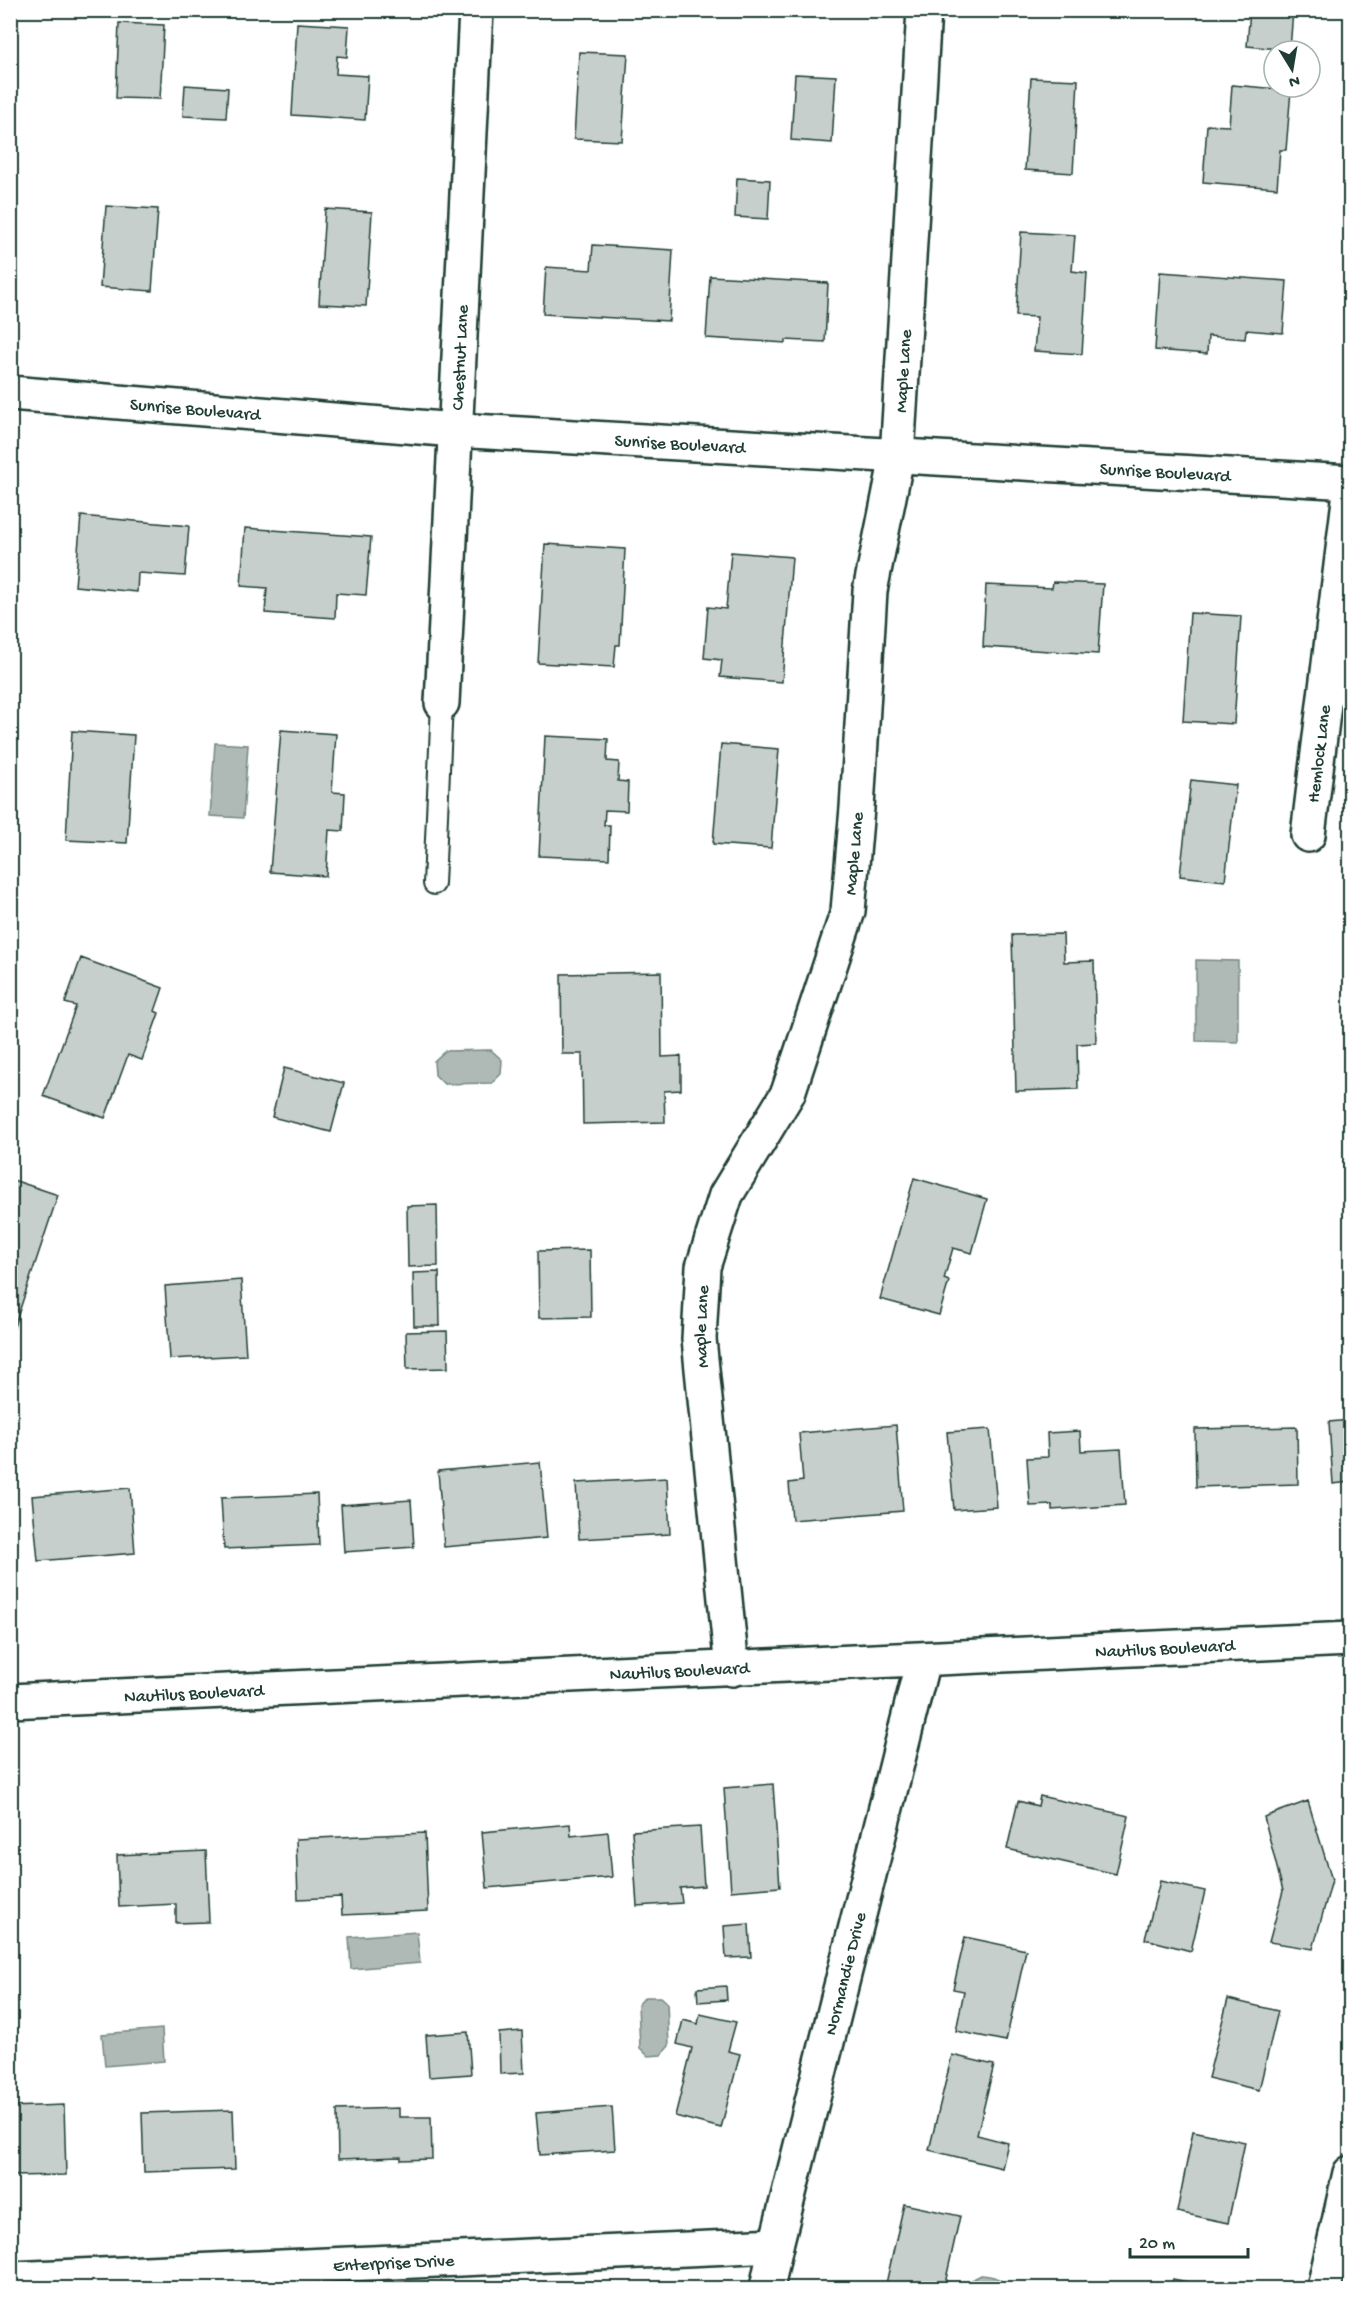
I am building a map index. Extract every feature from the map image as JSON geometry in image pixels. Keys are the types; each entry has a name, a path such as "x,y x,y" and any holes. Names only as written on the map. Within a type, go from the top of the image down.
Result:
{"street":[{"name":"Chestnut Lane","path":"442,703 476,10"},
{"name":"Maple Lane","path":"732,1668 699,1339 703,1267 726,1195 788,1093 848,911 870,591 897,457 924,10"},
{"name":"Sunrise Boulevard","path":"10,393 455,430 1350,482"},
{"name":"Hemlock Lane","path":"1308,836 1350,492"},
{"name":"Nautilus Boulevard","path":"10,1701 1350,1639"},
{"name":"Normandie Drive","path":"767,2289 776,2245 923,1660"},
{"path":"1324,2289 1350,2173"},
{"name":"Enterprise Drive","path":"10,2278 776,2245"}],"lane":[{"path":"434,884 442,703"}],"shaded area":[{"path":"215,743 248,745 243,818 210,816"},
{"path":"1196,960 1238,961 1238,1042 1196,1041"},
{"path":"491,1050 502,1060 501,1074 492,1083 444,1084 435,1075 434,1061 445,1051"},
{"path":"417,1932 420,1963 351,1969 349,1937"},
{"path":"645,1997 660,1997 667,2003 669,2046 661,2055 648,2056 640,2048 638,2005"},
{"path":"162,2029 164,2061 105,2066 102,2034"},
{"path":"981,2275 997,2278 1008,2288 963,2288 971,2280"}],"building":[{"path":"1250,10 1293,10 1291,39 1262,39 1262,47 1247,46"},
{"path":"119,23 164,25 160,99 116,98"},
{"path":"297,23 349,26 347,57 337,56 336,74 368,76 365,120 292,115"},
{"path":"579,52 628,54 622,141 574,139"},
{"path":"795,74 836,76 832,143 791,140"},
{"path":"1031,78 1078,80 1073,173 1025,170"},
{"path":"185,85 228,88 226,118 183,116"},
{"path":"1232,85 1262,88 1262,99 1290,99 1286,150 1280,150 1277,188 1203,182 1207,125 1229,126"},
{"path":"737,178 770,180 768,219 735,217"},
{"path":"106,206 158,209 152,291 100,287"},
{"path":"325,209 372,212 366,306 319,304"},
{"path":"1021,232 1075,235 1072,271 1087,273 1082,354 1034,351 1037,317 1016,316"},
{"path":"593,245 673,250 669,321 543,314 546,267 591,270"},
{"path":"1160,272 1287,281 1283,333 1246,330 1245,339 1208,336 1207,354 1155,350"},
{"path":"710,276 828,283 825,342 786,340 786,343 706,338"},
{"path":"81,516 189,526 185,576 138,573 137,592 75,586"},
{"path":"245,528 371,537 366,595 336,593 335,618 265,613 267,588 241,586"},
{"path":"545,544 625,549 620,645 616,645 614,667 538,663"},
{"path":"731,552 792,557 782,682 720,677 722,660 704,658 708,607 726,609"},
{"path":"1053,582 1103,584 1098,654 983,647 986,585 1052,588"},
{"path":"1190,613 1241,616 1234,724 1183,721"},
{"path":"281,730 336,734 332,792 345,793 343,831 329,830 326,876 270,872"},
{"path":"72,731 134,735 127,843 66,840"},
{"path":"545,736 608,739 607,761 619,762 618,781 628,782 627,811 605,810 604,825 610,825 609,859 539,856"},
{"path":"721,744 779,749 771,848 713,844"},
{"path":"1191,780 1236,785 1225,881 1180,876"},
{"path":"1063,934 1064,962 1094,961 1096,1043 1077,1044 1078,1089 1016,1091 1012,935"},
{"path":"81,958 163,988 155,1011 159,1013 142,1060 128,1055 105,1118 43,1096 76,1006 65,1003"},
{"path":"661,972 662,1057 681,1056 681,1090 664,1091 665,1122 583,1124 582,1054 562,1054 561,974"},
{"path":"284,1068 344,1083 331,1132 272,1117"},
{"path":"914,1178 987,1199 972,1253 953,1248 944,1279 949,1281 939,1315 880,1299"},
{"path":"10,1179 58,1195 12,1333 10,1332"},
{"path":"437,1205 438,1266 408,1267 407,1206"},
{"path":"590,1250 591,1317 539,1318 538,1251"},
{"path":"439,1272 440,1326 414,1326 413,1273"},
{"path":"241,1280 246,1355 170,1359 165,1286"},
{"path":"447,1331 448,1368 407,1369 406,1332"},
{"path":"1350,1420 1350,1482 1333,1484 1329,1422"},
{"path":"896,1425 903,1511 792,1520 789,1483 803,1481 799,1433"},
{"path":"1297,1427 1298,1484 1196,1487 1195,1429"},
{"path":"990,1429 997,1507 954,1510 947,1432"},
{"path":"1080,1431 1081,1451 1121,1449 1125,1505 1052,1510 1052,1505 1030,1506 1027,1458 1048,1457 1047,1433"},
{"path":"540,1462 547,1538 444,1547 438,1471"},
{"path":"667,1478 670,1534 579,1539 576,1483"},
{"path":"130,1488 135,1553 38,1561 32,1496"},
{"path":"317,1494 319,1545 224,1549 221,1498"},
{"path":"411,1500 414,1547 344,1552 341,1505"},
{"path":"773,1784 780,1887 731,1891 724,1788"},
{"path":"1040,1796 1129,1816 1116,1874 1007,1849 1018,1801 1038,1806"},
{"path":"1308,1801 1332,1880 1313,1949 1269,1942 1283,1891 1264,1817"},
{"path":"570,1824 571,1836 608,1832 612,1877 487,1888 482,1832"},
{"path":"700,1827 704,1886 680,1888 682,1903 637,1906 632,1831"},
{"path":"425,1833 428,1911 342,1915 341,1897 298,1899 296,1839"},
{"path":"206,1851 209,1922 176,1923 176,1904 119,1907 117,1855"},
{"path":"1160,1881 1205,1891 1191,1951 1145,1939"},
{"path":"749,1924 751,1957 726,1958 724,1926"},
{"path":"965,1937 1026,1950 1006,2041 956,2031 964,1991 953,1989"},
{"path":"726,1986 727,2000 698,2002 697,1988"},
{"path":"1228,1999 1278,2011 1259,2090 1208,2078"},
{"path":"700,2014 736,2022 728,2051 740,2054 721,2128 675,2116 692,2048 677,2044 683,2020 698,2024"},
{"path":"522,2031 524,2073 500,2074 499,2033"},
{"path":"468,2032 471,2074 429,2077 426,2035"},
{"path":"952,2055 994,2065 977,2135 1008,2143 1002,2168 929,2150"},
{"path":"64,2105 66,2175 10,2176 10,2107"},
{"path":"612,2107 615,2150 540,2155 536,2113"},
{"path":"399,2108 399,2117 431,2117 432,2159 401,2160 401,2157 338,2159 337,2110"},
{"path":"233,2110 235,2169 144,2172 142,2113"},
{"path":"1193,2131 1245,2142 1228,2223 1177,2212"},
{"path":"904,2204 960,2216 944,2288 885,2288"},
{"path":"1173,2279 1217,2288 1171,2288"}]}
